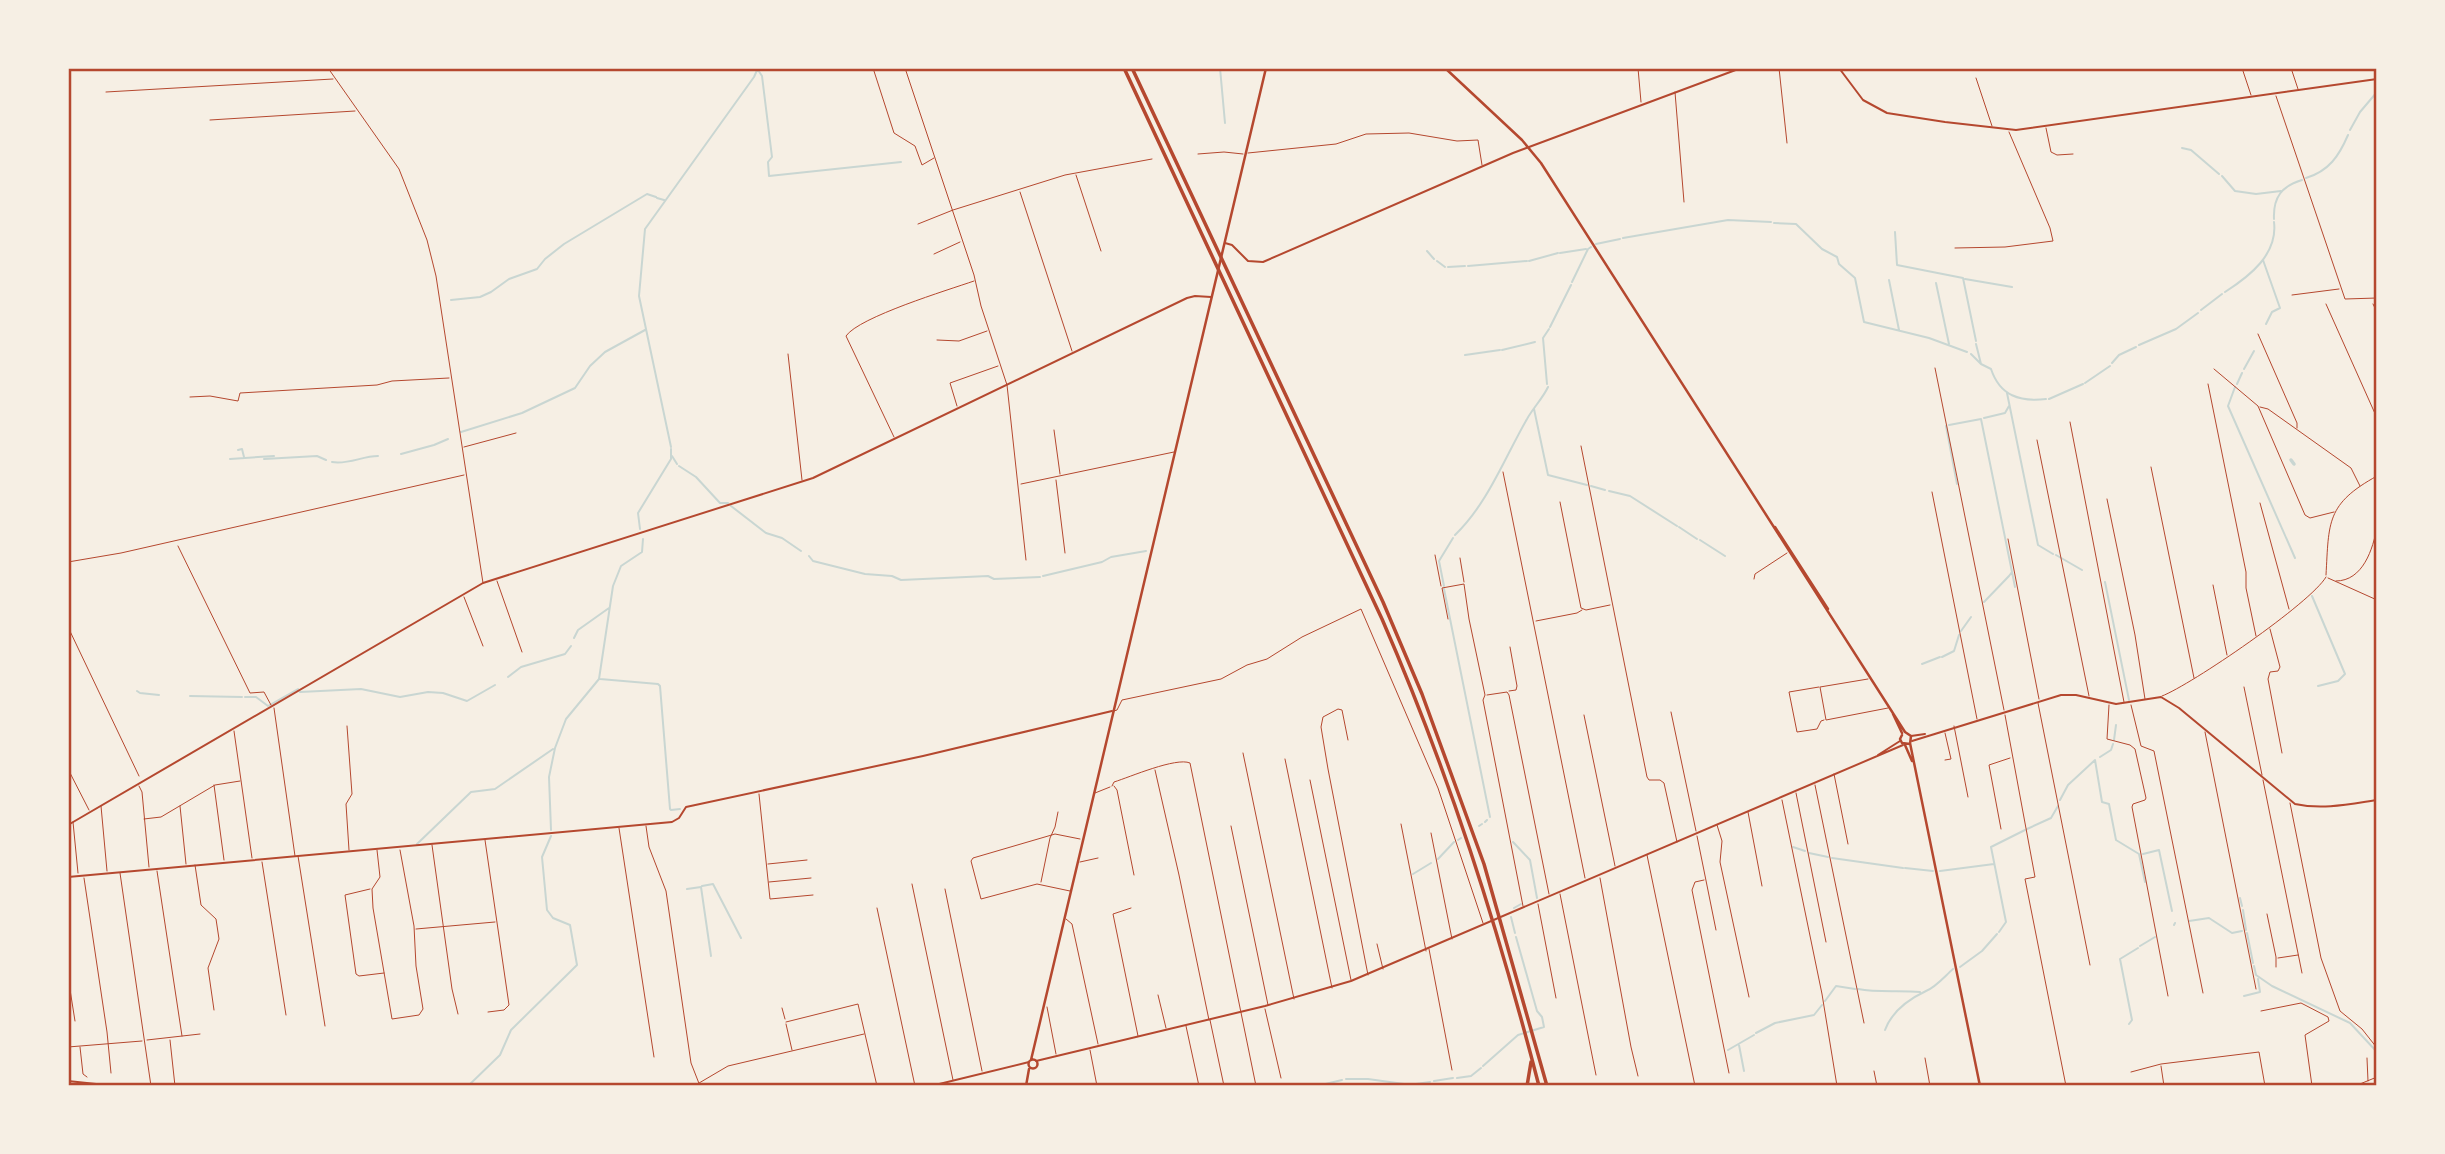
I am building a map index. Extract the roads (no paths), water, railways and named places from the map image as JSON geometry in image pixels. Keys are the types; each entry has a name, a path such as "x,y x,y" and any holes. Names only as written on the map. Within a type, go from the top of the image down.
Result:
{"highway":[{"path":"1124,68 1395,649 1451,791 1494,921 1539,1086"},
{"path":"1132,68 1405,653 1461,796 1501,918 1547,1086"},
{"path":"1527,1086 1531,1074 1530,1053"}],"main road":[{"path":"1026,1086 1063,918 1266,68"},
{"path":"1445,68 1519,137 1534,155 1908,738 1980,1086"},
{"path":"1908,738 1900,740 1914,766"},
{"path":"1904,745 1908,738"}],"street":[{"path":"328,68 399,169 425,234 437,278 483,583"},
{"path":"873,68 894,132 915,146 922,165 935,157"},
{"path":"905,68 976,281 1007,385 1026,560"},
{"path":"1637,68 1641,104"},
{"path":"1225,243 1232,245 1248,261 1263,262 1528,147 1741,68"},
{"path":"1779,68 1787,143"},
{"path":"1839,68 1863,100 1887,113 2009,129 2377,79"},
{"path":"2242,68 2252,97"},
{"path":"2291,68 2298,91"},
{"path":"106,92 335,78"},
{"path":"1976,78 1993,128"},
{"path":"1675,92 1684,202"},
{"path":"2275,94 2345,299 2377,298"},
{"path":"210,120 357,110"},
{"path":"2046,126 2052,152 2057,155 2074,154"},
{"path":"1955,248 2005,247 2053,240 2009,129"},
{"path":"1198,154 1246,153 1336,144 1366,134 1409,133 1457,141 1478,140 1482,167"},
{"path":"1519,137 1522,145 1519,151"},
{"path":"1534,155 1534,147 1538,144"},
{"path":"918,224 953,210 1076,173 1152,159"},
{"path":"1076,173 1101,251"},
{"path":"1019,190 1072,353"},
{"path":"934,254 963,241"},
{"path":"895,439 846,336 854,329 889,312 976,281"},
{"path":"2292,295 2341,288"},
{"path":"68,825 483,583 802,482 1170,306 1193,296 1212,297"},
{"path":"2326,304 2377,418"},
{"path":"2373,304 2377,312"},
{"path":"937,340 959,341 989,330"},
{"path":"2258,334 2297,428"},
{"path":"788,354 802,482"},
{"path":"958,408 950,383 1001,365"},
{"path":"1936,368 2035,877 2025,880 2066,1086"},
{"path":"2214,369 2258,406 2268,409 2297,428 2351,468 2360,486"},
{"path":"190,397 210,396 238,401 240,393 451,378"},
{"path":"2208,384 2246,572 2246,588 2256,636"},
{"path":"2258,406 2305,515 2310,518 2334,512"},
{"path":"2070,422 2124,704"},
{"path":"1054,430 1060,476"},
{"path":"462,448 516,433"},
{"path":"2037,440 2090,698"},
{"path":"1581,446 1647,777 1649,780 1660,780 1664,783 1677,842"},
{"path":"1018,484 1174,452"},
{"path":"2151,467 2194,678"},
{"path":"1503,472 1586,881"},
{"path":"68,562 121,554 466,475"},
{"path":"1908,738 2069,694 2124,704 2161,697 2256,636 2316,590 2326,577 2328,540 2334,512 2342,501 2377,476"},
{"path":"1055,477 1065,553"},
{"path":"1932,492 1977,719"},
{"path":"2107,499 2135,635 2145,699"},
{"path":"1560,502 1583,610"},
{"path":"2260,503 2290,611"},
{"path":"2336,581 2346,580 2362,569 2377,527"},
{"path":"2008,539 2090,965"},
{"path":"178,546 250,693 264,692 271,705 325,1026"},
{"path":"1754,579 1755,574 1790,551"},
{"path":"1435,555 1448,619"},
{"path":"1460,558 1485,695 1483,700 1524,908"},
{"path":"2326,577 2377,600"},
{"path":"496,579 522,652"},
{"path":"1442,588 1464,584"},
{"path":"2213,585 2227,656"},
{"path":"463,595 483,646"},
{"path":"1534,622 1612,605"},
{"path":"68,877 676,821 686,807 951,750 1117,710 1122,700 1221,679 1247,665 1267,659 1302,637 1362,609 1438,788 1484,925"},
{"path":"68,627 139,776"},
{"path":"2269,627 2280,667 2270,672 2267,679 2282,753"},
{"path":"1485,695 1516,690 1510,647"},
{"path":"1871,678 1789,692 1797,732 1817,729 1821,721 1891,708"},
{"path":"1820,687 1826,720"},
{"path":"2244,687 2302,973"},
{"path":"1507,692 1549,897"},
{"path":"2161,697 2289,800 2308,807 2377,800"},
{"path":"2131,702 2141,746 2154,751 2203,993"},
{"path":"2109,703 2107,739 2130,745 2135,750 2146,798 2132,807 2168,996"},
{"path":"1349,740 1342,710 1338,709 1323,717 1321,726 1328,769 1368,975"},
{"path":"1671,712 1716,930"},
{"path":"1584,715 1616,868"},
{"path":"347,726 352,794 346,804 349,852"},
{"path":"1954,726 1968,797"},
{"path":"234,729 252,860"},
{"path":"1944,730 1951,759 1945,760"},
{"path":"2205,730 2256,989"},
{"path":"1873,758 1900,740"},
{"path":"931,1086 1166,1031 1332,988 1383,969 1904,745"},
{"path":"1243,753 1294,999"},
{"path":"2001,829 1989,765 2012,757"},
{"path":"1286,759 1332,988"},
{"path":"1093,793 1131,775 1188,761 1256,1086"},
{"path":"68,769 90,813"},
{"path":"1155,769 1224,1086"},
{"path":"1834,774 1848,844"},
{"path":"1310,780 1351,981"},
{"path":"144,819 160,817 214,785 242,781"},
{"path":"1815,783 1864,1023"},
{"path":"138,785 142,792 149,870"},
{"path":"214,785 225,863"},
{"path":"1112,786 1117,790 1134,875"},
{"path":"1795,791 1826,942"},
{"path":"759,792 770,899 813,895"},
{"path":"1781,797 1822,993 1837,1086"},
{"path":"2289,800 2321,958 2340,1012 2361,1029 2377,1048"},
{"path":"101,806 108,873"},
{"path":"180,806 187,866"},
{"path":"1040,884 1058,812"},
{"path":"1748,812 1762,886"},
{"path":"73,822 78,876"},
{"path":"1401,824 1452,1070"},
{"path":"645,825 649,847 666,891 691,1062 699,1085"},
{"path":"1717,825 1722,841 1720,862 1749,997"},
{"path":"1231,826 1281,1078"},
{"path":"619,827 654,1057"},
{"path":"1431,832 1452,939"},
{"path":"1070,891 1040,884 979,899 971,861 973,858 1051,835 1082,840"},
{"path":"485,840 509,1005 504,1010 488,1012"},
{"path":"432,845 458,1014"},
{"path":"385,1020 419,1015 423,1010 416,967 414,929 400,848"},
{"path":"376,850 380,877 372,889 392,1019"},
{"path":"1647,855 1695,1086"},
{"path":"1077,863 1098,858"},
{"path":"262,859 286,1015"},
{"path":"767,864 807,860"},
{"path":"195,865 201,905 215,918 218,930 219,939 208,968 214,1010"},
{"path":"157,869 181,1036"},
{"path":"120,872 150,1086"},
{"path":"83,875 111,1073"},
{"path":"1599,876 1639,1076"},
{"path":"769,882 811,878"},
{"path":"1706,880 1695,882 1692,890 1729,1073"},
{"path":"912,884 953,1081"},
{"path":"372,889 345,895 357,976 384,973"},
{"path":"945,889 983,1074"},
{"path":"1560,892 1597,1075"},
{"path":"1537,902 1556,998"},
{"path":"877,908 915,1086"},
{"path":"1131,908 1113,914 1139,1037"},
{"path":"2267,914 2276,967"},
{"path":"1063,918 1072,924 1098,1047"},
{"path":"414,929 498,922"},
{"path":"1377,944 1383,969"},
{"path":"2276,957 2298,954"},
{"path":"68,977 75,1021"},
{"path":"1158,995 1166,1031"},
{"path":"2261,1011 2301,1003 2328,1017 2329,1021 2305,1035 2312,1086"},
{"path":"786,1022 858,1004 877,1086"},
{"path":"1044,1005 1047,1008 1057,1056"},
{"path":"782,1008 792,1051"},
{"path":"1186,1026 1199,1086"},
{"path":"68,1047 200,1034"},
{"path":"694,1086 728,1066 864,1034"},
{"path":"170,1037 175,1086"},
{"path":"79,1046 83,1074 87,1077"},
{"path":"1089,1049 1097,1086"},
{"path":"2131,1072 2161,1064 2259,1052 2265,1086"},
{"path":"1925,1058 1930,1086"},
{"path":"2367,1058 2368,1081"},
{"path":"2161,1064 2164,1086"},
{"path":"1874,1071 1877,1086"},
{"path":"2356,1086 2377,1077"},
{"path":"68,1081 115,1086"}],"waterway":[{"path":"671,447 639,296 645,229 758,68"},
{"path":"1220,68 1225,123"},
{"path":"758,70 762,76 772,157 768,162 769,176 901,162"},
{"path":"2350,130 2360,112 2377,92"},
{"path":"2306,178 2332,162 2348,135"},
{"path":"2182,148 2191,150 2219,174"},
{"path":"2222,176 2235,191 2256,194 2281,191"},
{"path":"2274,219 2275,204 2280,194 2302,180"},
{"path":"451,300 480,297 509,279 537,269 564,244 647,194 656,197"},
{"path":"657,198 664,200"},
{"path":"1623,238 1728,220 1771,222"},
{"path":"2225,292 2253,271 2267,254 2272,244 2274,222"},
{"path":"1774,223 1796,224 1822,249 1837,257 1839,264 1855,278 1864,322 1929,338 1967,352"},
{"path":"1895,232 1897,265 1963,278 1976,341"},
{"path":"1596,244 1620,239"},
{"path":"1572,282 1591,247"},
{"path":"1560,253 1586,249"},
{"path":"1427,251 1434,259"},
{"path":"1529,261 1558,253"},
{"path":"2263,260 2280,308 2272,312 2266,324"},
{"path":"1437,261 1445,267"},
{"path":"1468,266 1527,261"},
{"path":"1448,267 1465,266"},
{"path":"1965,279 2012,287"},
{"path":"1889,280 1899,330"},
{"path":"1936,283 1949,344"},
{"path":"1550,327 1571,285"},
{"path":"2201,310 2222,294"},
{"path":"2139,345 2176,329 2198,313"},
{"path":"1547,384 1543,338 1549,329"},
{"path":"461,432 522,413 575,388 590,366 605,352 645,330"},
{"path":"1502,350 1535,342"},
{"path":"1976,344 1981,364"},
{"path":"2112,363 2119,355 2136,347"},
{"path":"1465,355 1500,350"},
{"path":"2244,369 2254,351"},
{"path":"1971,354 1991,369 2000,386 2012,395 2028,399 2046,399"},
{"path":"2085,383 2110,366"},
{"path":"2237,384 2242,373"},
{"path":"2049,399 2083,384"},
{"path":"1455,535 1486,495 1527,419 1548,387"},
{"path":"2235,387 2228,406 2295,558"},
{"path":"2007,393 2038,545 2053,554"},
{"path":"1984,418 2005,413 2009,406"},
{"path":"1534,409 1548,475 1587,485"},
{"path":"1949,425 1981,419 2012,572 1984,602"},
{"path":"1946,426 1957,484"},
{"path":"401,454 448,439"},
{"path":"238,450 242,449 244,457"},
{"path":"640,529 638,513 671,459 671,449"},
{"path":"230,459 274,456"},
{"path":"264,459 317,456 326,460"},
{"path":"332,462 378,456"},
{"path":"672,456 677,464"},
{"path":"2291,460 2294,464"},
{"path":"679,466 696,477 720,503 728,503"},
{"path":"1591,486 1605,490"},
{"path":"1609,491 1630,496 1677,526"},
{"path":"731,506 766,533 782,538 801,551"},
{"path":"1679,527 1697,539"},
{"path":"1444,586 1439,561 1453,538"},
{"path":"551,830 549,777 555,748 566,719 599,679 613,586 621,566 642,552 643,539"},
{"path":"1700,540 1725,556"},
{"path":"1043,576 1102,562 1111,557 1146,551"},
{"path":"2056,555 2082,570"},
{"path":"809,556 813,561 901,580 988,576 994,579 1040,577"},
{"path":"2012,572 2015,587"},
{"path":"2105,582 2129,700"},
{"path":"1444,589 1490,817"},
{"path":"2312,596 2345,674 2338,681 2318,686"},
{"path":"574,638 578,630 609,608"},
{"path":"1961,631 1971,617"},
{"path":"1942,657 1954,651 1959,635"},
{"path":"508,677 521,667 565,654 571,646"},
{"path":"1922,664 1940,657"},
{"path":"600,679 660,686 670,809 680,809"},
{"path":"300,692 361,689 400,697 428,692 443,693 467,701 495,685"},
{"path":"245,697 256,697 268,706 298,689"},
{"path":"137,691 159,695"},
{"path":"190,696 242,697"},
{"path":"2114,740 2116,725"},
{"path":"2100,757 2111,750 2113,744"},
{"path":"417,844 471,792 495,789 553,749"},
{"path":"2060,800 2068,785 2095,760 2102,802 2109,804 2116,840 2139,854 2145,882"},
{"path":"2027,829 2051,818 2058,806"},
{"path":"1999,932 2006,922 1991,847 2025,830"},
{"path":"468,1086 500,1055 511,1030 577,965 570,925 553,918 547,910 542,857 551,836"},
{"path":"1438,859 1454,842"},
{"path":"1513,842 1530,860 1537,898"},
{"path":"1793,847 1805,851"},
{"path":"2143,854 2159,850 2172,911"},
{"path":"1809,853 1828,857"},
{"path":"1832,858 1903,868"},
{"path":"1413,874 1431,863"},
{"path":"1940,871 1994,864"},
{"path":"1905,868 1933,871"},
{"path":"702,886 713,884 741,938"},
{"path":"687,889 701,887 711,956"},
{"path":"2240,898 2242,906"},
{"path":"1514,908 1521,904"},
{"path":"2243,910 2246,930"},
{"path":"1511,917 1515,933"},
{"path":"2189,921 2209,918 2232,933 2242,931"},
{"path":"2247,933 2253,963"},
{"path":"1960,967 1982,951 1997,934"},
{"path":"1483,1066 1518,1035 1544,1027 1516,937"},
{"path":"2140,946 2155,937"},
{"path":"2129,1024 2132,1020 2120,959 2138,948"},
{"path":"2254,966 2256,975 2272,986 2350,1023 2377,1052"},
{"path":"1885,1030 1902,1006 1933,987 1953,969"},
{"path":"2244,996 2260,992 2258,979"},
{"path":"1825,1001 1836,986 1855,989"},
{"path":"1858,989 1920,992"},
{"path":"1756,1033 1775,1023 1814,1015 1822,1005"},
{"path":"1728,1050 1754,1035"},
{"path":"1739,1045 1744,1071"},
{"path":"1457,1078 1471,1076 1481,1068"},
{"path":"1434,1081 1453,1078"},
{"path":"1346,1079 1404,1084"},
{"path":"1317,1086 1342,1080"},
{"path":"1409,1085 1430,1082"}]}
